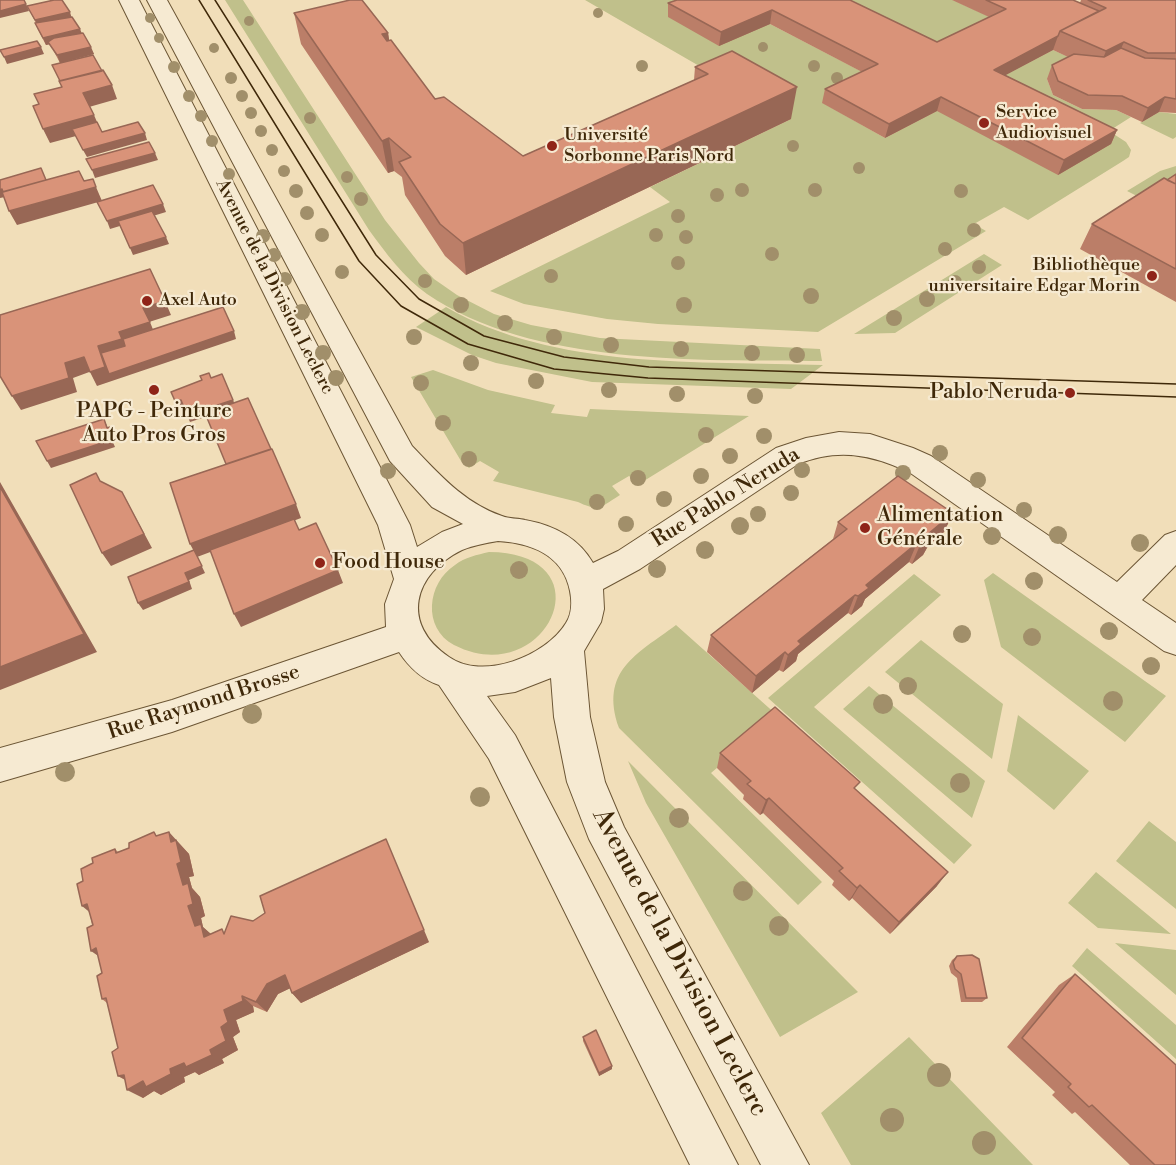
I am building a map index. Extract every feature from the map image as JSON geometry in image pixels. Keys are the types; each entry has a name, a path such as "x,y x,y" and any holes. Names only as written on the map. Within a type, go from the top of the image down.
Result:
{"street":[{"name":"Avenue de la Division Leclerc","path":"129,0 394,525 410,577"},
{"name":"Avenue de la Division Leclerc","path":"157,0 401,453 442,499 498,528"},
{"name":"Rue Pablo Neruda","path":"586,582 629,560 787,456 815,444 837,442 863,444 891,451 920,464 1176,641"},
{"name":"Avenue de la Division Leclerc","path":"406,635 401,620 402,603 410,577 425,558 446,542 472,532 498,528 527,531 553,542 573,559 586,582"},
{"path":"1119,602 1176,544"},
{"path":"406,635 430,663 451,674 475,680 501,681 526,675 548,665 567,650 582,628 588,605 586,582"},
{"name":"Rue Raymond Brosse","path":"0,765 172,716 406,635"},
{"name":"Avenue de la Division Leclerc","path":"567,650 572,717 586,782 609,839 786,1165"},
{"path":"451,674 502,747 715,1165"}],"green space":[{"path":"225,0 243,0 385,220 434,279 457,295 494,314 531,325 600,338 820,349 822,361 671,358 566,347 516,335 469,318 427,294 388,256 369,230"},
{"path":"585,0 709,0 770,24 874,78 823,103 885,138 1053,50 1095,69 1047,79 1053,95 1082,109 1116,110 1131,117 1109,131 1126,142 1131,150 1129,157 1028,220 1004,207 974,224 986,231 818,332 658,324 607,319 524,304 490,291 670,202 650,187 791,119"},
{"path":"820,0 953,0 1001,22 933,55"},
{"path":"1159,112 1176,114 1176,137 1173,139 1140,123"},
{"path":"1176,166 1176,177 1141,198 1127,191 1160,171"},
{"path":"984,254 1002,265 895,333 854,334"},
{"path":"446,307 488,327 534,342 581,352 678,362 823,365 791,389 592,382 496,363 472,355 416,327"},
{"path":"433,370 488,390 555,405 551,413 587,417 590,409 749,416 639,484 629,476 612,486 620,495 600,507 591,507 493,481 499,472 480,461 469,468 461,461 411,377"},
{"path":"489,552 526,558 548,574 556,594 552,616 538,636 516,650 487,655 454,645 444,637 437,628 432,605 434,594 446,573 463,560"},
{"path":"993,573 1166,696 1125,742 1001,647 984,580"},
{"path":"914,574 941,595 814,707 972,845 954,864 768,698"},
{"path":"676,625 778,716 711,773 822,882 798,905 619,728 614,708 614,692 618,678 625,666 636,655"},
{"path":"921,640 1003,704 992,759 885,672"},
{"path":"869,686 985,781 972,818 843,709"},
{"path":"1018,715 1089,771 1054,810 1007,771"},
{"path":"628,761 858,992 780,1037 646,803"},
{"path":"1149,821 1176,842 1176,909 1116,861"},
{"path":"1096,872 1171,934 1098,928 1068,903"},
{"path":"1115,943 1176,950 1176,995"},
{"path":"1087,948 1176,1025 1176,1059 1072,966"},
{"path":"909,1037 1033,1165 851,1165 821,1113"}],"building":[{"path":"0,0 24,0 26,4 0,11"},
{"path":"62,0 70,12 35,20 27,6"},
{"path":"350,0 362,0 388,33 382,34 387,41 391,40 435,99 444,97 523,156 708,74 695,67 732,51 797,87 463,243 440,224 399,162 411,157 389,138 382,141 294,13"},
{"path":"677,0 850,0 937,42 1006,9 986,0 1073,0 1099,11 994,70 1117,130 1064,160 941,97 889,124 825,89 878,64 772,10 721,32 668,3"},
{"path":"1088,0 1176,0 1176,53 1148,53 1124,42 1106,51 1060,31 1106,8"},
{"path":"72,17 80,29 43,38 35,23"},
{"path":"83,33 91,47 57,55 48,42 54,38"},
{"path":"37,41 41,47 4,57 0,50"},
{"path":"1121,48 1145,58 1176,59 1176,99 1165,97 1148,108 1122,96 1088,95 1058,81 1052,65 1074,54 1104,57"},
{"path":"93,55 102,71 60,81 52,65"},
{"path":"103,70 112,85 83,93 94,115 43,129 33,106 39,104 34,94 62,87 59,81"},
{"path":"97,122 102,132 138,122 145,133 83,150 72,129"},
{"path":"149,142 155,153 92,170 86,159"},
{"path":"41,168 46,180 3,192 2,189 0,190 0,180"},
{"path":"79,171 84,181 93,179 96,187 9,211 2,192"},
{"path":"1176,174 1176,184 1167,180"},
{"path":"1164,178 1176,184 1176,269 1092,224"},
{"path":"153,185 163,204 107,221 97,202"},
{"path":"152,211 166,237 130,248 118,221"},
{"path":"150,269 165,301 143,308 150,322 119,332 122,339 98,346 105,367 90,372 84,357 65,363 69,378 12,396 0,376 0,315"},
{"path":"223,307 234,331 109,374 101,353 125,346 123,339"},
{"path":"209,373 211,378 222,374 233,400 187,415 181,400 175,401 171,392 202,380 200,376"},
{"path":"248,398 271,449 226,464 205,413"},
{"path":"104,419 107,428 110,427 112,432 108,433 111,440 47,461 36,441"},
{"path":"272,449 296,504 190,544 170,483"},
{"path":"96,473 100,481 122,492 144,534 102,553 70,485"},
{"path":"898,476 953,513 928,534 932,537 920,545 917,543 866,585 869,588 858,596 855,595 798,641 801,644 788,655 785,652 756,676 711,635 847,529 838,522"},
{"path":"0,487 84,634 0,667"},
{"path":"294,519 299,530 316,523 338,570 234,614 210,550"},
{"path":"194,550 202,566 185,573 189,582 138,603 128,577"},
{"path":"775,707 860,782 854,788 948,872 899,922 860,885 857,888 839,871 843,868 769,798 766,800 747,784 751,781 720,753"},
{"path":"154,832 156,836 169,832 171,842 176,840 181,862 177,864 183,885 188,883 193,904 188,906 195,926 201,924 204,937 222,929 224,934 231,916 253,921 265,913 260,896 386,839 424,930 292,993 285,975 267,984 256,1002 242,996 243,1001 224,1010 228,1022 221,1027 226,1041 210,1050 212,1055 186,1067 184,1063 170,1069 171,1074 146,1087 143,1081 127,1090 124,1075 118,1076 112,1052 118,1048 106,998 102,999 97,976 102,973 96,948 91,951 87,928 93,925 87,904 82,906 77,884 83,881 81,869 93,863 92,858 115,849 116,853 129,848 129,843"},
{"path":"972,955 979,959 987,998 966,998 961,974 955,969 953,962 957,956"},
{"path":"1075,974 1176,1065 1176,1165 1155,1165 1092,1105 1089,1107 1068,1087 1071,1084 1022,1038"},
{"path":"596,1030 612,1066 599,1073 583,1037"}],"tram line":[{"path":"199,0 359,261 401,306 468,344 554,369 648,378 1176,397"},
{"path":"215,0 376,255 419,299 484,336 564,357 649,367 1176,384"}],"place":[{"name":"Service Audiovisuel","path":"984,123"},
{"name":"Université Sorbonne Paris Nord","path":"552,146"},
{"name":"Bibliothèque universitaire Edgar Morin","path":"1152,276"},
{"name":"Axel Auto","path":"147,301"},
{"name":"PAPG - Peinture Auto Pros Gros","path":"154,390"},
{"name":"Pablo Neruda","path":"1070,393"},
{"name":"Alimentation Générale","path":"865,528"},
{"name":"Food House","path":"320,563"}]}
